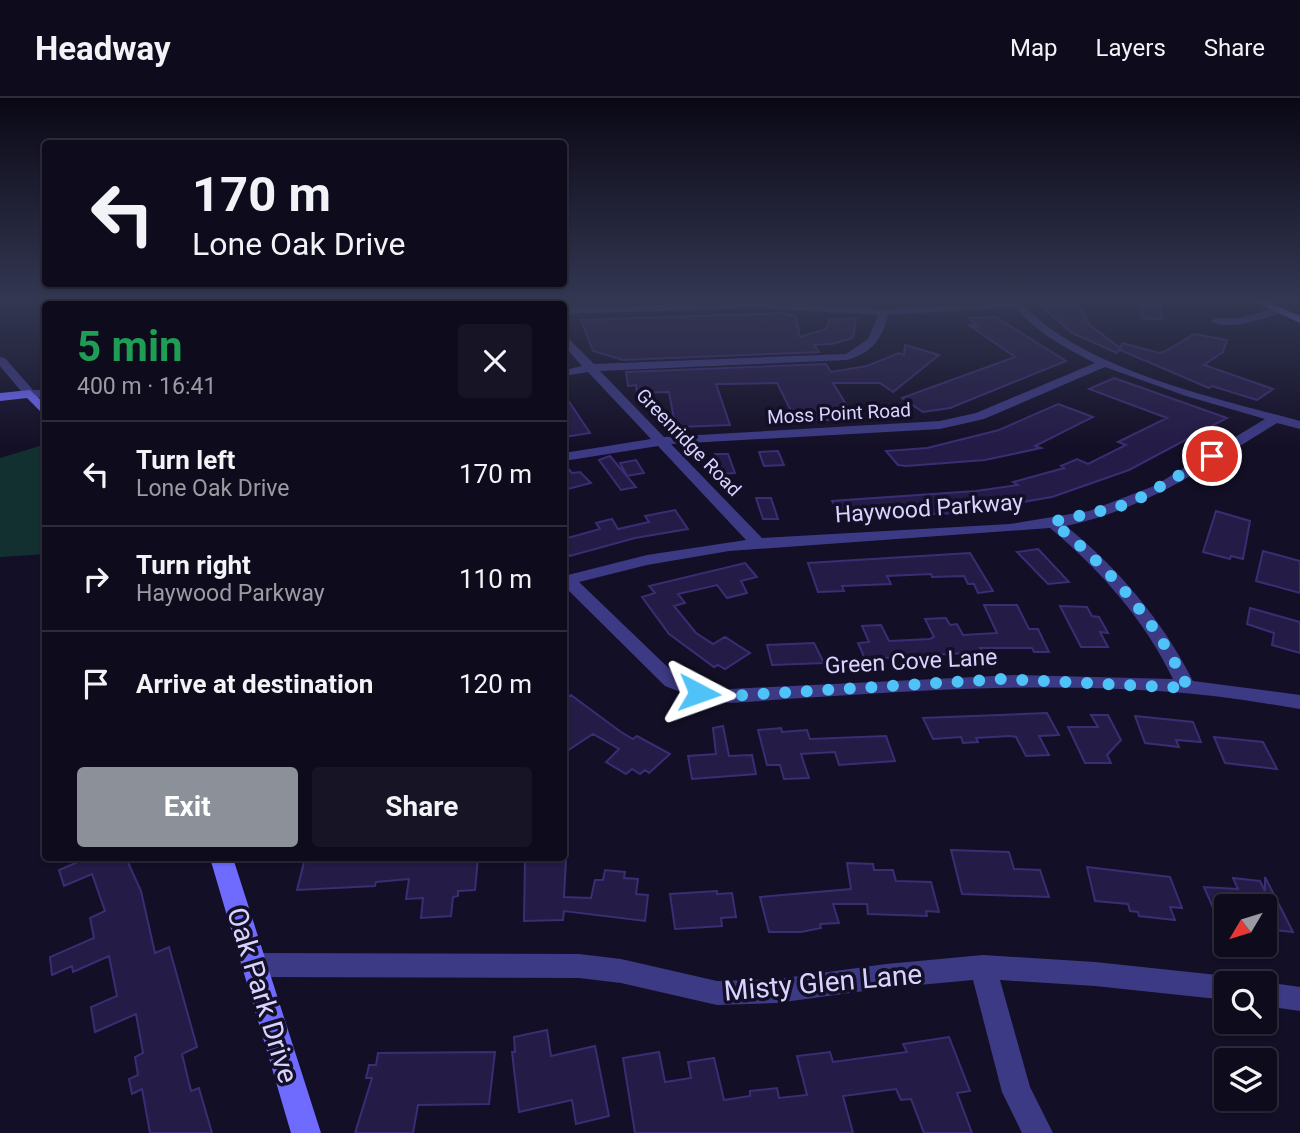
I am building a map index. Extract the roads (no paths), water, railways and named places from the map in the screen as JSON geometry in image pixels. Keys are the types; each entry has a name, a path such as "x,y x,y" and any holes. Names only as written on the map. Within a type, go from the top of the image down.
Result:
{"street":[{"name":"Greenridge Road","path":"574,350 756,541"},
{"path":"567,372 590,368 847,357 861,350"},
{"path":"1082,350 1106,362 1300,425"},
{"path":"1,360 42,408"},
{"name":"Moss Point Road","path":"567,457 662,441 940,425 980,416 1106,362"},
{"path":"0,397 42,394"},
{"name":"Haywood Parkway","path":"567,580 640,560 756,541 988,529 1052,522 1118,507 1144,496 1276,418"},
{"path":"1052,522 1083,547 1126,591 1171,652 1188,688"},
{"name":"Green Cove Lane","path":"567,583 672,682 699,693 729,696 1002,679 1188,688 1300,702"},
{"name":"Oak Park Drive","path":"222,861 306,1133"},
{"name":"Misty Glen Lane","path":"253,965 579,966 621,971 717,993 777,991 886,976 983,968 1095,974 1214,987"},
{"path":"983,968 1017,1092 1038,1133"},
{"path":"1277,996 1300,999"}]}
